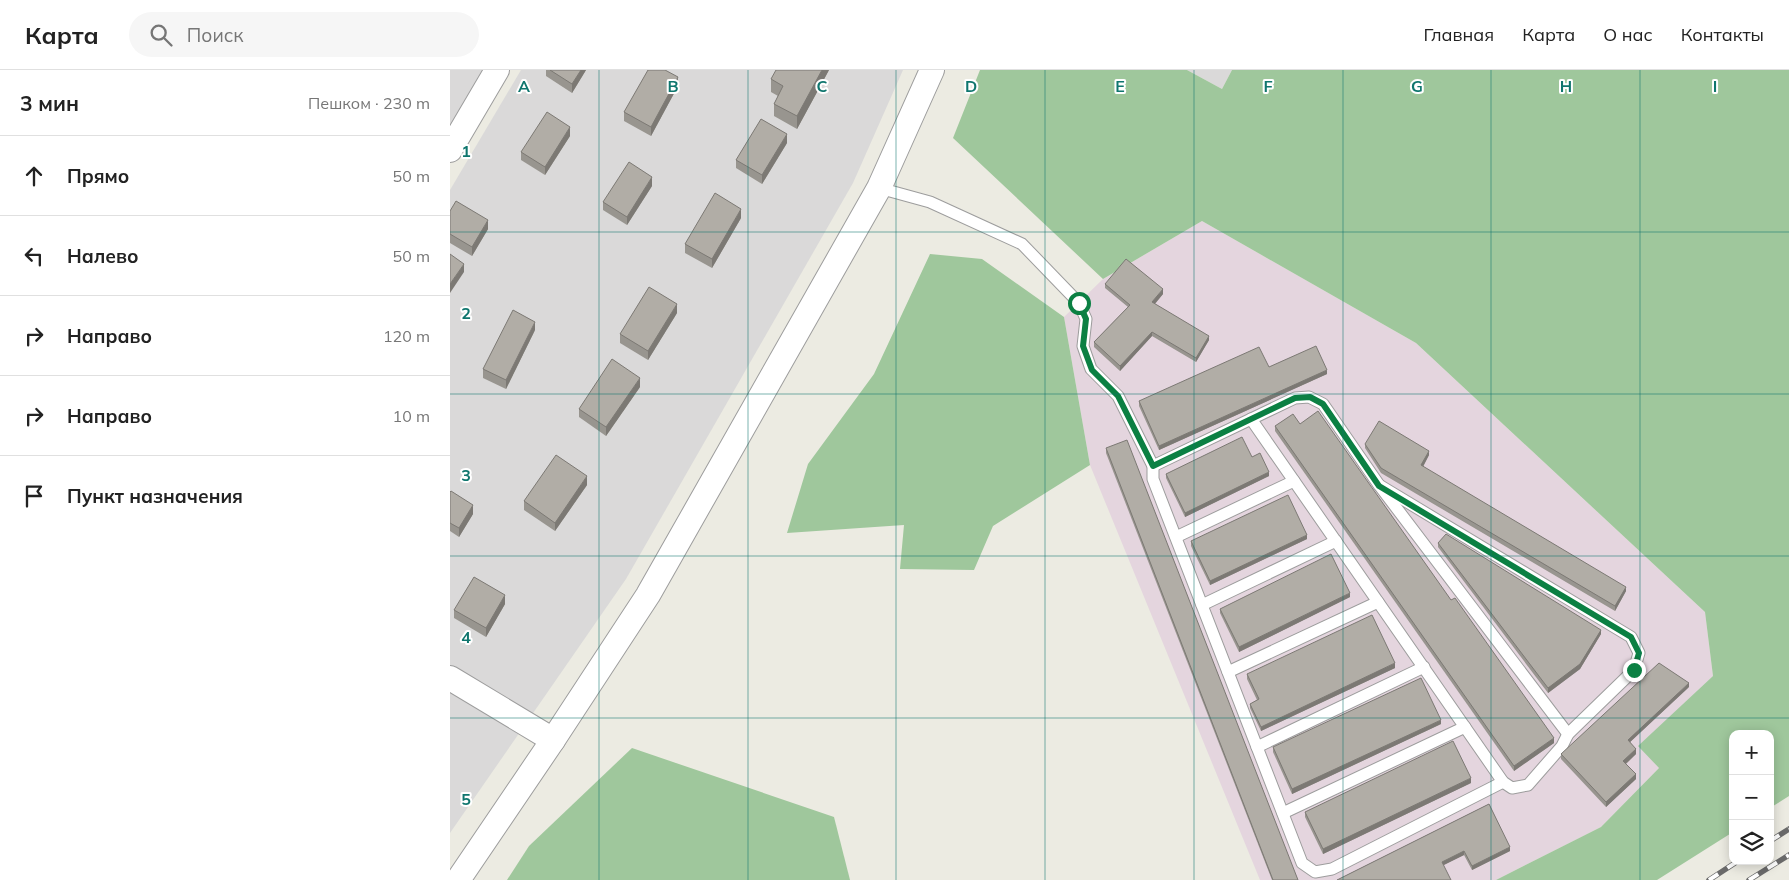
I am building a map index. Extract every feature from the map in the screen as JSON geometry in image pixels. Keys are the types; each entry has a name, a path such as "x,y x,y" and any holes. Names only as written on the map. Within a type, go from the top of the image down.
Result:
{"street":[{"path":"450,150 497,70"},
{"path":"458,880 648,595 879,188 932,70"},
{"path":"450,678 553,740"}],"lane":[{"path":"879,188 930,202 1022,244 1079,303 1086,319 1083,346 1092,370 1118,396 1153,466 1153,479 1302,863 1315,872 1332,869 1503,782"},
{"path":"1153,466 1295,398 1310,397 1323,404 1379,486 1568,734"},
{"path":"1251,418 1503,782 1512,788 1528,785 1562,746 1568,734 1634,670 1639,653 1631,637 1379,486"},
{"path":"1176,537 1294,481"},
{"path":"1202,605 1336,541"},
{"path":"1228,672 1378,602"},
{"path":"1257,747 1424,667"},
{"path":"1283,813 1465,726"}],"shaded area":[{"path":"450,70 483,70 450,127"},
{"path":"521,70 903,70 853,183 626,579 450,833 450,190"},
{"path":"1187,70 1232,70 1222,89"},
{"path":"1202,221 1416,343 1705,612 1713,676 1639,746 1659,768 1601,827 1496,880 1260,880 1090,465 1064,317 1103,279"}],"green space":[{"path":"980,70 1187,70 1222,89 1232,70 1789,70 1789,796 1774,805 1774,730 1729,730 1729,835 1657,880 1496,880 1601,827 1659,768 1638,746 1713,676 1705,612 1416,343 1202,221 1103,279 953,138"},
{"path":"930,254 982,259 1064,317 1090,465 993,526 974,570 900,569 904,525 787,533 808,464 874,374"},
{"path":"632,748 834,817 850,880 507,880 529,846"}],"building":[{"path":"550,70 581,70 572,84"},
{"path":"648,70 665,70 678,77 651,127 624,112"},
{"path":"776,70 822,70 797,116 774,104 783,86 771,79"},
{"path":"547,112 570,127 545,167 521,152"},
{"path":"761,119 787,134 762,175 736,160"},
{"path":"629,162 652,177 627,217 603,202"},
{"path":"715,193 741,209 712,259 685,244"},
{"path":"456,201 488,220 472,247 450,234 450,211"},
{"path":"450,254 464,264 450,284"},
{"path":"1126,259 1163,289 1152,302 1209,336 1196,358 1152,332 1120,366 1094,342 1130,305 1105,284"},
{"path":"649,287 677,304 648,351 620,334"},
{"path":"513,310 535,322 506,380 483,369"},
{"path":"1316,346 1327,370 1159,446 1139,401 1259,347 1269,367"},
{"path":"612,359 640,378 606,427 579,409"},
{"path":"1318,411 1451,600 1455,598 1554,738 1514,766 1275,426 1293,414 1300,424"},
{"path":"1379,421 1429,451 1421,465 1626,587 1615,606 1381,468 1365,444"},
{"path":"1242,437 1252,457 1260,453 1269,472 1185,513 1166,474"},
{"path":"1127,440 1298,880 1273,880 1106,448"},
{"path":"556,455 587,476 555,523 524,501"},
{"path":"451,491 473,505 459,528 450,523"},
{"path":"1288,495 1307,535 1210,581 1191,541"},
{"path":"1446,534 1601,630 1580,664 1548,688 1438,543"},
{"path":"1331,554 1350,593 1239,647 1220,609"},
{"path":"474,577 505,595 486,628 454,610"},
{"path":"1372,615 1395,663 1261,727 1250,704 1259,699 1247,674"},
{"path":"1659,663 1689,683 1628,740 1636,749 1623,761 1636,774 1606,802 1561,754"},
{"path":"1421,678 1441,720 1292,789 1273,747"},
{"path":"1453,741 1471,778 1323,849 1305,812"},
{"path":"1489,804 1510,847 1472,866 1464,851 1442,862 1451,880 1337,880"}],"railway":[{"path":"1774,838 1789,829"},
{"path":"1749,880 1789,855"},
{"path":"1709,880 1732,865"}],"route":[{"path":"1079,303 1086,319 1083,346 1092,370 1118,396 1153,466 1295,398 1310,397 1323,404 1379,486 1631,637 1639,653 1634,670"}]}
